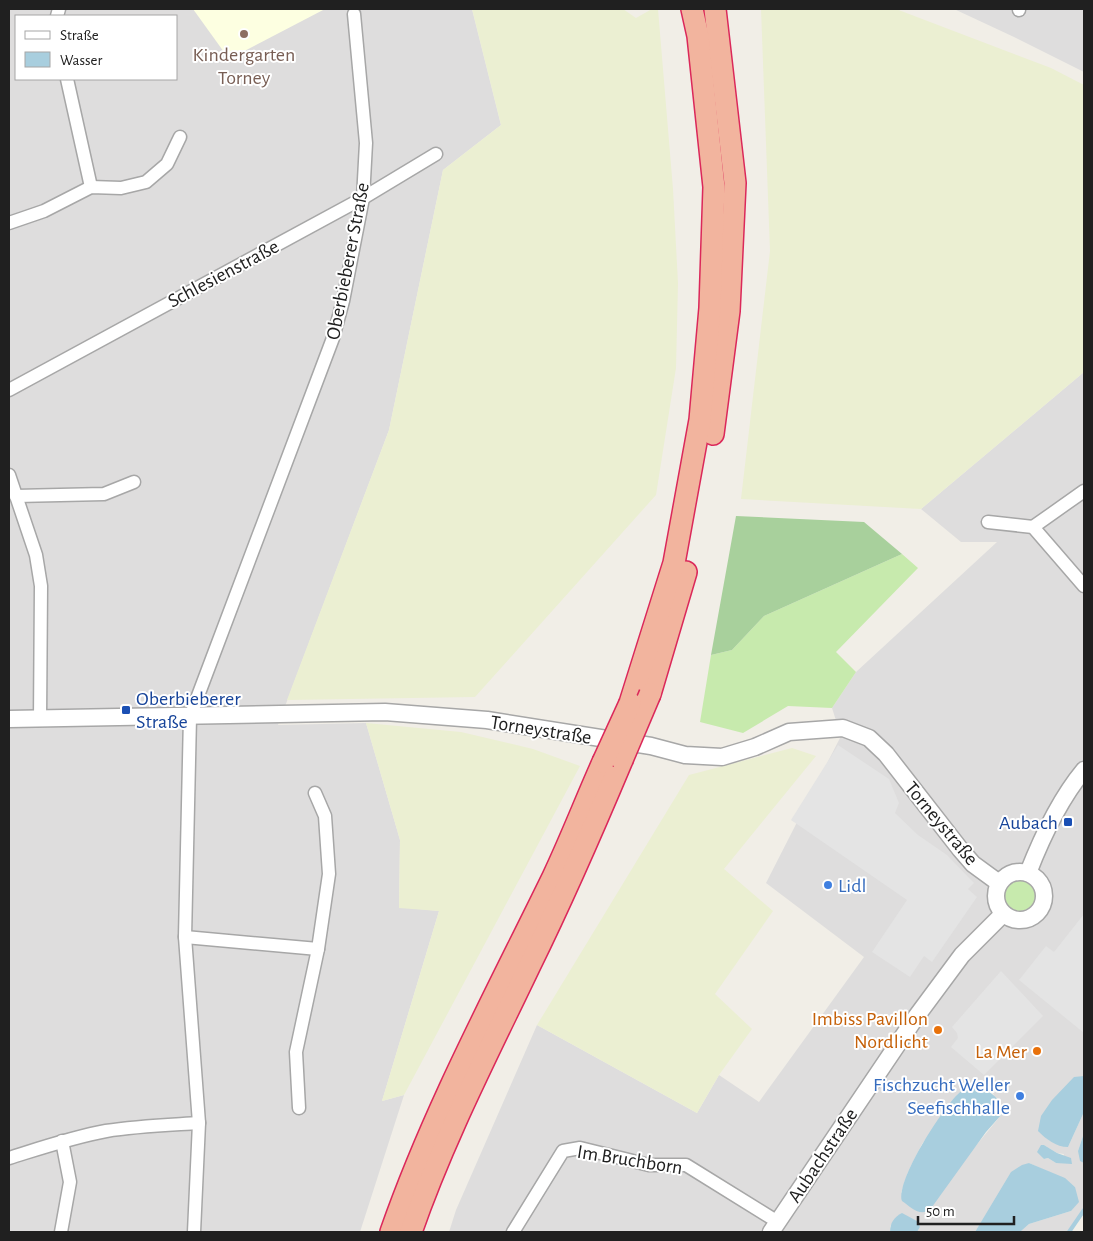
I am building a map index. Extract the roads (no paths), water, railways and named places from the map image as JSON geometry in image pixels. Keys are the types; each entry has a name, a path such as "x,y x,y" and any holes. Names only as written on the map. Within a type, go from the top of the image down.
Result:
{"highway":[{"path":"410,1232 453,1125 565,893 613,761 674,563 702,402 710,308 714,187 698,36 692,9"},
{"path":"391,1232 437,1116 491,1001 613,761 650,694 684,578 714,430 729,310 735,183 715,9"}],"street":[{"name":"Oberbieberer Straße","path":"194,1232 199,1123 185,937 190,716 333,338 344,301 363,198 366,143 354,14"},
{"path":"68,80 91,187"},
{"path":"9,222 44,211 91,187 121,188 146,182 168,164 180,137"},
{"name":"Schlesienstraße","path":"9,390 363,198 436,154"},
{"path":"9,475 36,555 41,586 40,720"},
{"path":"16,496 104,494 134,482"},
{"path":"988,522 1033,527 1084,491"},
{"path":"1033,527 1084,586"},
{"name":"Torneystraße","path":"9,719 40,720 385,712 487,720 651,746 685,755 722,757 755,747 789,732 843,728 869,738 886,754 973,864 999,883"},
{"path":"1028,873 1053,817 1084,770"},
{"path":"298,1108 296,1052 318,949 329,874 325,816 315,793"},
{"path":"1011,873 1028,873 1035,876 1043,886 1045,899 1040,911 1030,919 1017,920 1003,914 997,905 996,893 999,883 1011,873"},
{"name":"Aubachstraße","path":"774,1227 916,1017 962,955 1003,914"},
{"path":"185,937 318,949"},
{"path":"9,1158 62,1141 106,1131 199,1123"},
{"path":"62,1141 70,1182 62,1232"},
{"name":"Im Bruchborn","path":"513,1232 563,1151 580,1148 649,1165 686,1165 774,1227"}],"water":[{"path":"1084,1076 1084,1112 1068,1147 1059,1146 1048,1140 1038,1131 1041,1116 1052,1100 1074,1077"},
{"path":"972,1086 983,1089 993,1095 1000,1103 1002,1114 986,1132 932,1207 924,1212 917,1211 902,1201 902,1191 913,1162 951,1101 959,1093"},
{"path":"1084,1133 1084,1163 1080,1161 1078,1151"},
{"path":"1041,1145 1071,1158 1072,1164 1056,1163 1048,1158 1044,1159 1037,1152"},
{"path":"1029,1163 1065,1178 1075,1187 1079,1202 1071,1211 1029,1224 1020,1232 975,1232 1011,1172"},
{"path":"902,1213 917,1221 920,1227 917,1232 890,1232 893,1221"}],"waterway":[{"name":"Aubach","path":"1069,1232 1084,1210"}],"place":[{"name":"Kindergarten Torney","path":"244,34"},
{"name":"Oberbieberer Straße","path":"126,710"},
{"name":"Aubach","path":"1068,822"},
{"name":"Lidl","path":"828,885"},
{"name":"Imbiss Pavillon Nordlicht","path":"938,1030"},
{"name":"La Mer","path":"1037,1051"},
{"name":"Fischzucht Weller Seefischhalle","path":"1020,1096"}]}
